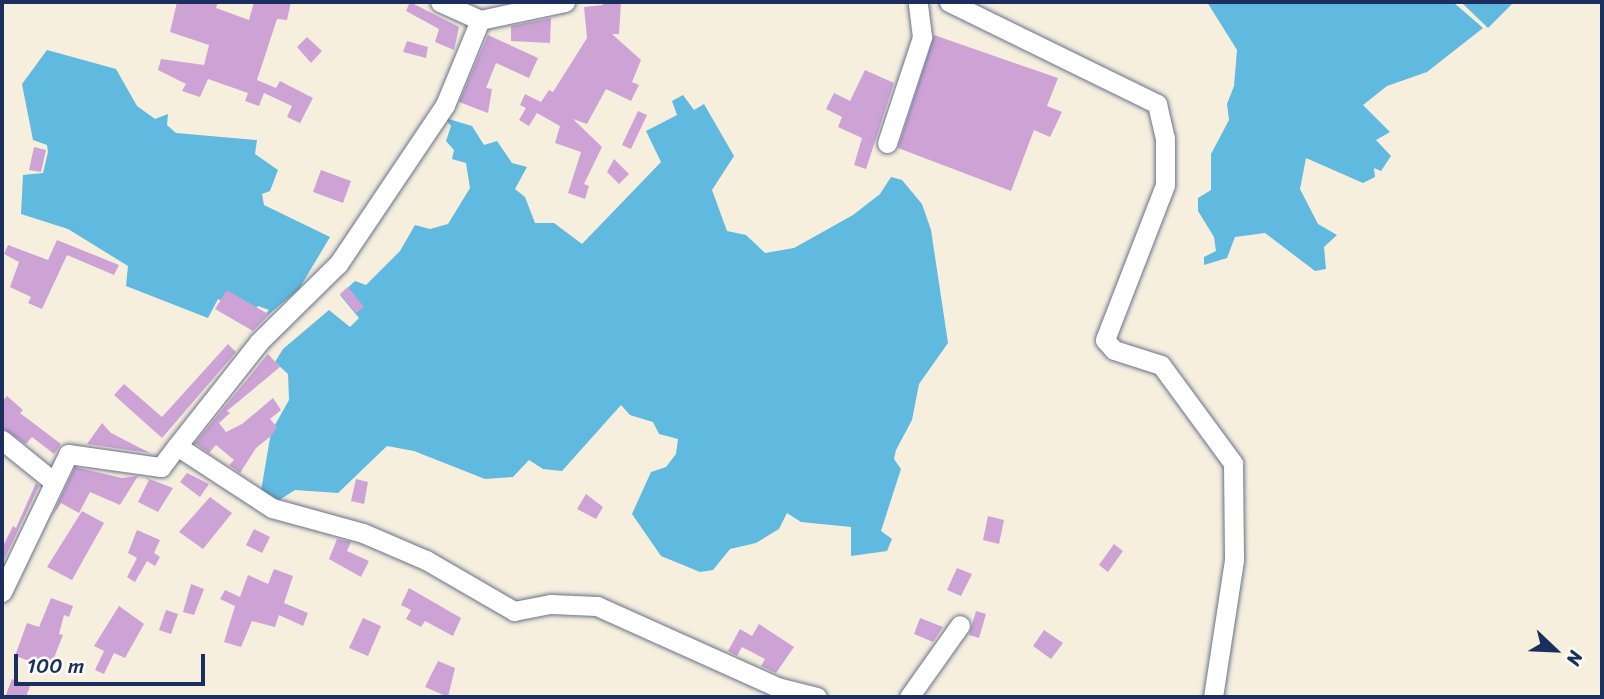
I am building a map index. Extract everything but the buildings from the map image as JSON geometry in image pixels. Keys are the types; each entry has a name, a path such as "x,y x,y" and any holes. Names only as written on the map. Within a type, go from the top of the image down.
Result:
{"street":[{"path":"440,2 480,20 565,2"},
{"path":"887,143 922,37 918,2"},
{"path":"949,2 1157,104 1165,138 1165,185 1105,340 1114,351 1161,365 1233,463 1234,560 1213,697"},
{"path":"2,592 68,454 161,467 259,342 338,264 445,105 480,20"},
{"path":"2,440 54,482"},
{"path":"177,446 272,508 363,533 401,549 514,611 551,604 597,606 777,687 817,697"},
{"path":"909,697 960,625"}],"water":[{"path":"1207,2 1453,2 1483,28 1427,72 1387,86 1363,105 1390,132 1376,140 1391,156 1381,171 1374,168 1375,177 1363,183 1306,158 1300,189 1318,224 1337,235 1324,247 1326,269 1315,271 1265,233 1235,237 1227,258 1204,265 1204,257 1216,251 1214,237 1198,211 1198,198 1211,190 1211,154 1229,120 1227,104 1234,86 1237,50"},
{"path":"1461,2 1514,2 1488,28"},
{"path":"47,50 116,69 137,106 155,119 168,114 167,125 176,133 257,140 255,154 278,170 270,191 262,194 264,205 330,237 299,289 255,326 269,310 258,306 248,314 218,299 208,318 126,286 128,266 68,229 21,214 23,175 43,173 48,152 47,145 33,140 22,84"},
{"path":"683,95 694,110 704,104 734,156 712,190 727,231 746,235 765,253 794,248 853,215 880,194 891,177 902,180 922,204 931,230 948,343 919,384 912,420 896,450 894,459 901,469 881,531 892,539 887,551 851,556 851,527 801,522 787,513 779,529 756,543 730,549 713,570 700,572 661,556 632,514 651,472 666,467 676,454 678,439 659,434 653,422 630,415 621,405 562,471 543,469 529,460 513,477 485,479 414,451 387,446 338,493 295,490 273,504 260,497 271,432 289,400 288,374 275,362 283,349 329,310 350,327 359,318 340,295 355,281 366,285 400,251 415,225 430,229 448,224 470,188 466,163 452,159 454,150 446,141 451,126 445,118 472,126 484,145 497,141 512,163 527,167 515,189 525,197 535,223 554,223 582,244 661,162 646,131 677,115 672,101"}]}
